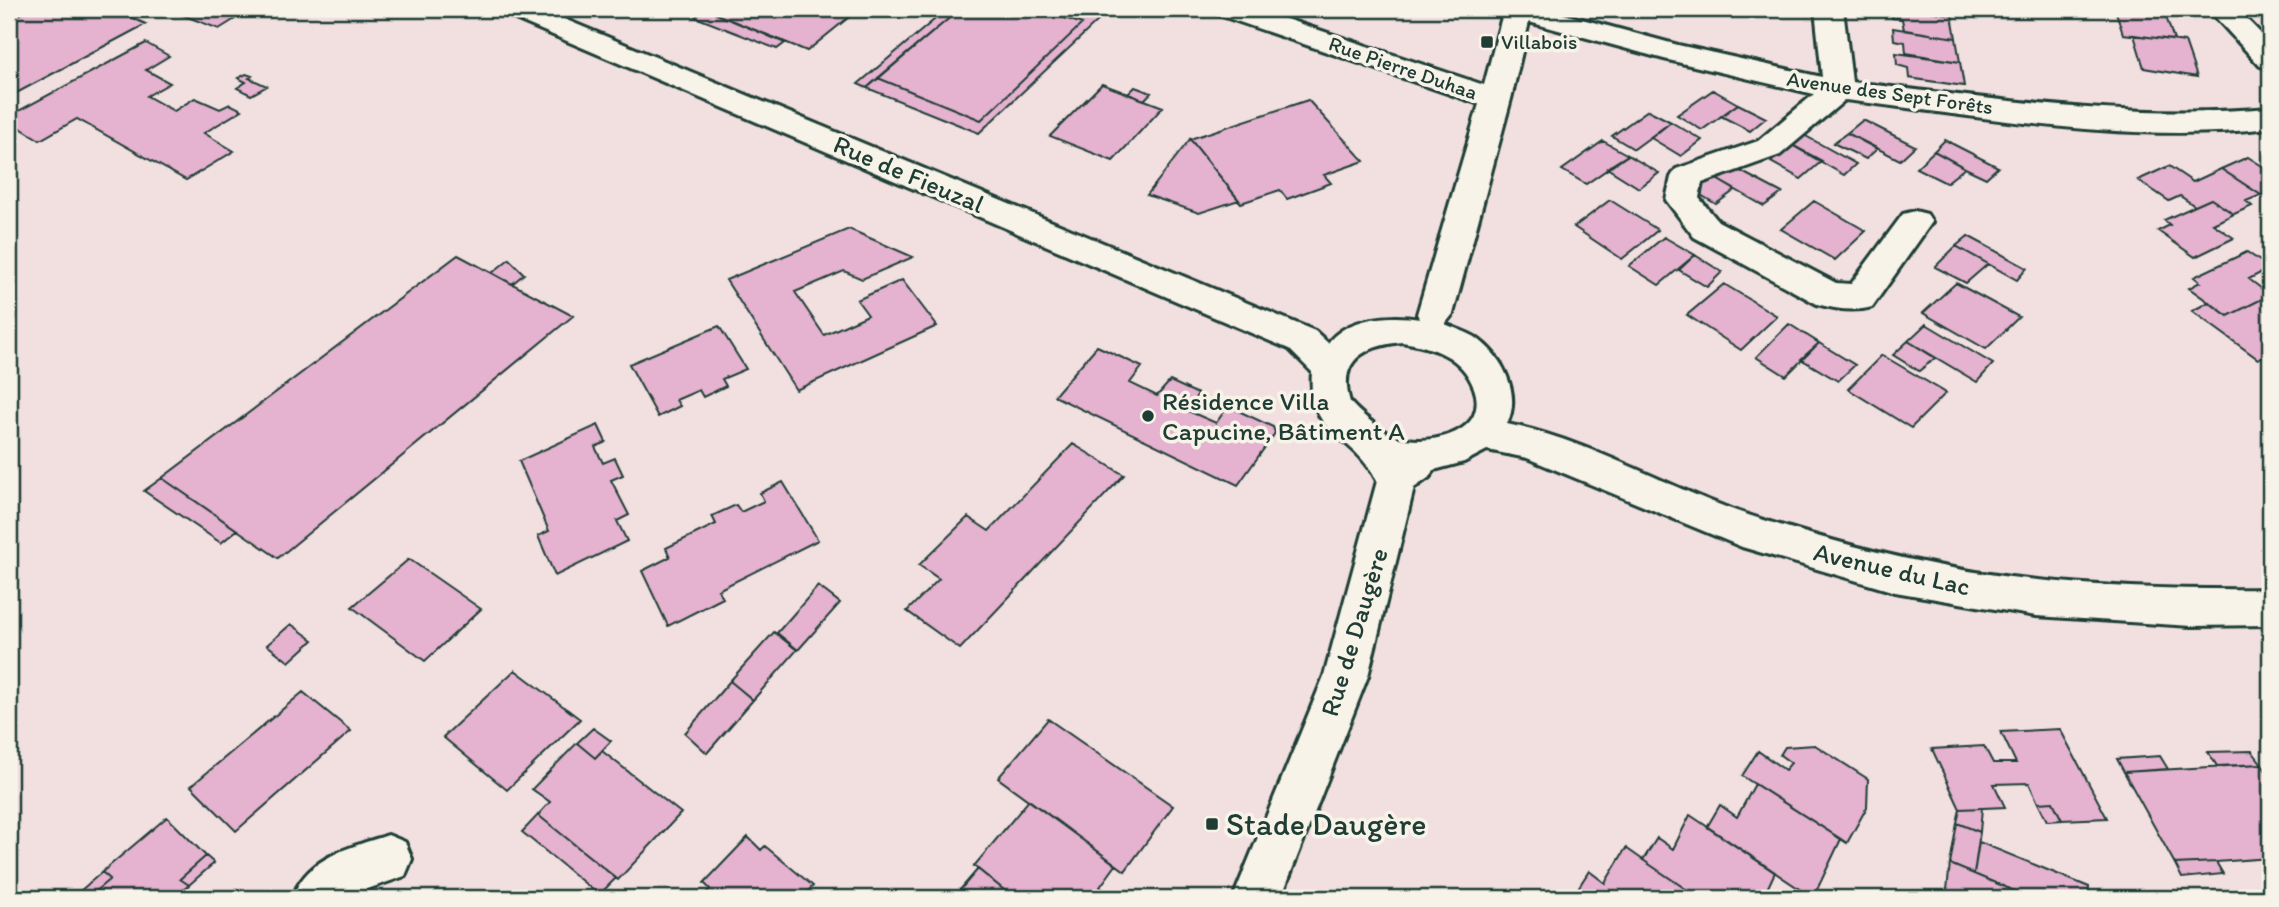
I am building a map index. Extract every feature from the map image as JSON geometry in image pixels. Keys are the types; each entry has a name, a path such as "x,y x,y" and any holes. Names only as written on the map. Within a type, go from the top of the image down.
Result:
{"street":[{"name":"Rue de Fieuzal","path":"516,9 1302,340 1330,367"},
{"name":"Rue Pierre Duhaa","path":"1229,9 1496,99"},
{"path":"1431,327 1496,99 1518,9"},
{"name":"Avenue des Sept Forêts","path":"1518,9 1674,53 1838,90 2090,120 2222,123 2270,118"},
{"path":"1829,9 1838,90 1769,148 1688,177 1682,200 1706,229 1829,295 1860,298 1914,222"},
{"path":"2222,9 2270,60"},
{"path":"1431,327 1472,353 1485,368 1493,384 1489,418 1467,444 1401,460 1345,424 1329,396 1330,367 1340,350 1356,338 1378,330 1431,327"},
{"name":"Rue de Fieuzal","path":"1302,340 1356,338"},
{"name":"Avenue du Lac","path":"1489,418 1532,444 1756,536 1895,574 2036,598 2191,608 2270,607"},
{"name":"Rue de Daugère","path":"1257,898 1346,676 1401,460"},
{"path":"316,898 341,874 388,859"}],"building":[{"path":"30,9 112,9 146,24 9,97 9,20"},
{"path":"251,9 219,29 169,10"},
{"path":"706,9 723,9 716,14 785,43 777,49 695,17"},
{"path":"723,9 859,9 807,51 716,14"},
{"path":"947,9 960,9 867,88 858,84"},
{"path":"960,9 1039,9 1082,24 981,120 878,78"},
{"path":"1039,9 1069,9 1099,20 979,133 867,88 878,78 981,120 1082,24"},
{"path":"1674,9 1725,9 1725,17"},
{"path":"1891,9 1917,9 1952,15 1956,38 1904,30 1902,19 1892,18"},
{"path":"2115,9 2164,11 2174,40 2123,34"},
{"path":"1893,28 1956,38 1960,62 1906,53 1905,42 1894,40"},
{"path":"2134,35 2185,42 2197,77 2144,68"},
{"path":"146,43 169,56 146,70 170,83 147,96 174,111 195,98 220,109 230,104 242,110 204,133 234,151 186,180 77,119 40,140 9,121 9,116"},
{"path":"1896,53 1960,62 1964,86 1909,78 1908,68 1897,65"},
{"path":"246,74 267,86 251,95 237,88 246,82 238,78"},
{"path":"1102,84 1163,107 1113,161 1050,136"},
{"path":"1135,87 1151,93 1144,100 1128,94"},
{"path":"1713,90 1738,104 1702,130 1677,115"},
{"path":"1308,100 1364,161 1324,175 1331,183 1287,199 1280,190 1241,203 1190,139"},
{"path":"1738,104 1766,118 1750,131 1721,116"},
{"path":"1648,110 1671,122 1634,149 1612,136"},
{"path":"1863,120 1915,146 1900,160 1847,133"},
{"path":"1671,122 1702,140 1681,156 1651,138"},
{"path":"1847,133 1877,149 1866,159 1833,143"},
{"path":"1804,135 1856,164 1844,175 1792,145"},
{"path":"1190,139 1239,200 1199,213 1147,195"},
{"path":"1945,140 1998,167 1986,178 1965,168 1934,151"},
{"path":"1603,141 1628,155 1586,184 1562,170"},
{"path":"1792,145 1822,161 1801,179 1771,162"},
{"path":"1934,151 1965,168 1946,183 1916,168"},
{"path":"1628,155 1659,173 1639,188 1607,168"},
{"path":"2248,157 2270,171 2270,190 2261,195 2221,169"},
{"path":"1729,165 1782,193 1764,206 1713,177"},
{"path":"2169,166 2193,182 2221,169 2261,195 2246,201 2252,206 2234,214 2211,199 2195,206 2180,196 2169,201 2138,180"},
{"path":"1713,177 1735,190 1716,204 1694,191"},
{"path":"2211,199 2234,214 2213,224 2234,238 2195,257 2158,231 2170,225 2164,220"},
{"path":"1610,200 1658,230 1622,259 1574,227"},
{"path":"1814,201 1866,231 1835,260 1781,229"},
{"path":"849,229 913,257 862,279 844,271 795,292 824,335 868,315 857,300 902,280 937,326 796,390 726,280"},
{"path":"1968,236 2027,268 2017,280 1956,246"},
{"path":"1664,237 1695,255 1659,285 1629,266"},
{"path":"1956,246 1988,264 1966,283 1935,267"},
{"path":"2247,252 2270,268 2249,279 2270,295 2228,316 2189,288 2200,282 2194,277"},
{"path":"458,255 573,316 278,558 162,478"},
{"path":"1695,255 1722,272 1707,287 1679,270"},
{"path":"509,259 524,274 512,284 492,273"},
{"path":"1956,283 2019,317 1986,349 1923,313"},
{"path":"1724,284 1777,316 1741,350 1687,315"},
{"path":"2270,295 2270,353 2258,359 2192,311 2209,302 2228,316"},
{"path":"1789,324 1819,343 1786,376 1756,357"},
{"path":"1926,324 1993,364 1977,382 1908,341"},
{"path":"719,326 746,369 722,379 726,386 703,397 699,390 676,400 680,406 658,417 629,364"},
{"path":"1908,341 1935,358 1919,371 1893,355"},
{"path":"1819,343 1855,365 1838,381 1801,359"},
{"name":"Résidence Villa Capucine, Bâtiment A","path":"1097,346 1142,367 1130,383 1157,396 1170,381 1198,394 1186,410 1216,423 1228,406 1273,427 1275,433 1238,485 1054,396"},
{"path":"1882,355 1946,393 1911,428 1848,389"},
{"path":"598,425 606,442 595,447 603,463 615,458 623,475 611,480 629,515 617,521 627,541 555,576 538,536 549,531 519,461"},
{"path":"1073,444 1124,475 960,649 907,611 939,579 919,565 968,517 989,531"},
{"path":"162,478 237,530 221,543 144,491"},
{"path":"783,482 818,540 718,590 723,598 668,626 642,571 670,557 666,548 716,524 712,516 736,505 741,512 764,501 760,493"},
{"path":"409,559 481,609 425,661 352,607"},
{"path":"818,586 840,603 798,650 777,633"},
{"path":"291,624 313,640 289,662 267,645"},
{"path":"774,632 797,650 753,700 730,681"},
{"path":"515,670 580,719 507,790 443,737"},
{"path":"730,681 753,700 707,753 685,733"},
{"path":"303,692 351,731 236,831 191,786"},
{"path":"1048,719 1173,806 1125,871 998,778"},
{"path":"593,728 611,741 595,758 577,743"},
{"path":"2060,729 2107,818 2062,820 2053,802 2038,803 2029,783 1994,784 2005,807 1960,809 1932,749 1984,746 1993,763 2016,763 2001,732"},
{"path":"577,743 595,758 602,751 681,813 618,880 538,815 550,802 532,789"},
{"path":"1815,745 1868,779 1867,807 1847,843 1742,776 1758,751 1785,770 1791,763 1780,755 1785,747"},
{"path":"2252,751 2262,764 2217,766 2208,752"},
{"path":"2160,756 2168,769 2124,772 2117,759"},
{"path":"2262,764 2270,779 2270,858 2216,862 2175,864 2124,772"},
{"path":"1755,784 1841,839 1813,898 1707,827 1720,805 1737,817"},
{"path":"1029,800 1116,865 1100,887 1114,898 1014,898 974,866"},
{"path":"2053,802 2062,820 2047,821 2038,803"},
{"path":"1982,808 1980,832 1957,823 1960,809"},
{"path":"538,815 616,878 599,895 522,832"},
{"path":"1690,815 1775,872 1763,898 1699,898 1643,860 1657,838 1673,849"},
{"path":"167,817 206,856 180,879 189,885 174,898 87,898 110,879 102,872"},
{"path":"1957,823 1980,832 1974,874 1950,864"},
{"path":"748,837 761,850 765,846 813,886 801,898 701,898 710,889 704,883"},
{"path":"1979,842 2089,887 2088,898 2031,898 1974,874"},
{"path":"1626,848 1699,898 1573,896 1589,871 1605,883"},
{"path":"206,856 214,863 189,885 180,879"},
{"path":"2216,862 2223,874 2182,878 2175,864"},
{"path":"1950,864 1974,874 2031,898 1946,898"},
{"path":"978,869 1014,898 953,898"},
{"path":"102,872 110,879 87,898 72,898"}],"place":[{"name":"Villabois","path":"1487,42"},
{"name":"Résidence Villa Capucine, Bâtiment A","path":"1148,416"},
{"name":"Stade Daugère","path":"1212,824"}]}
